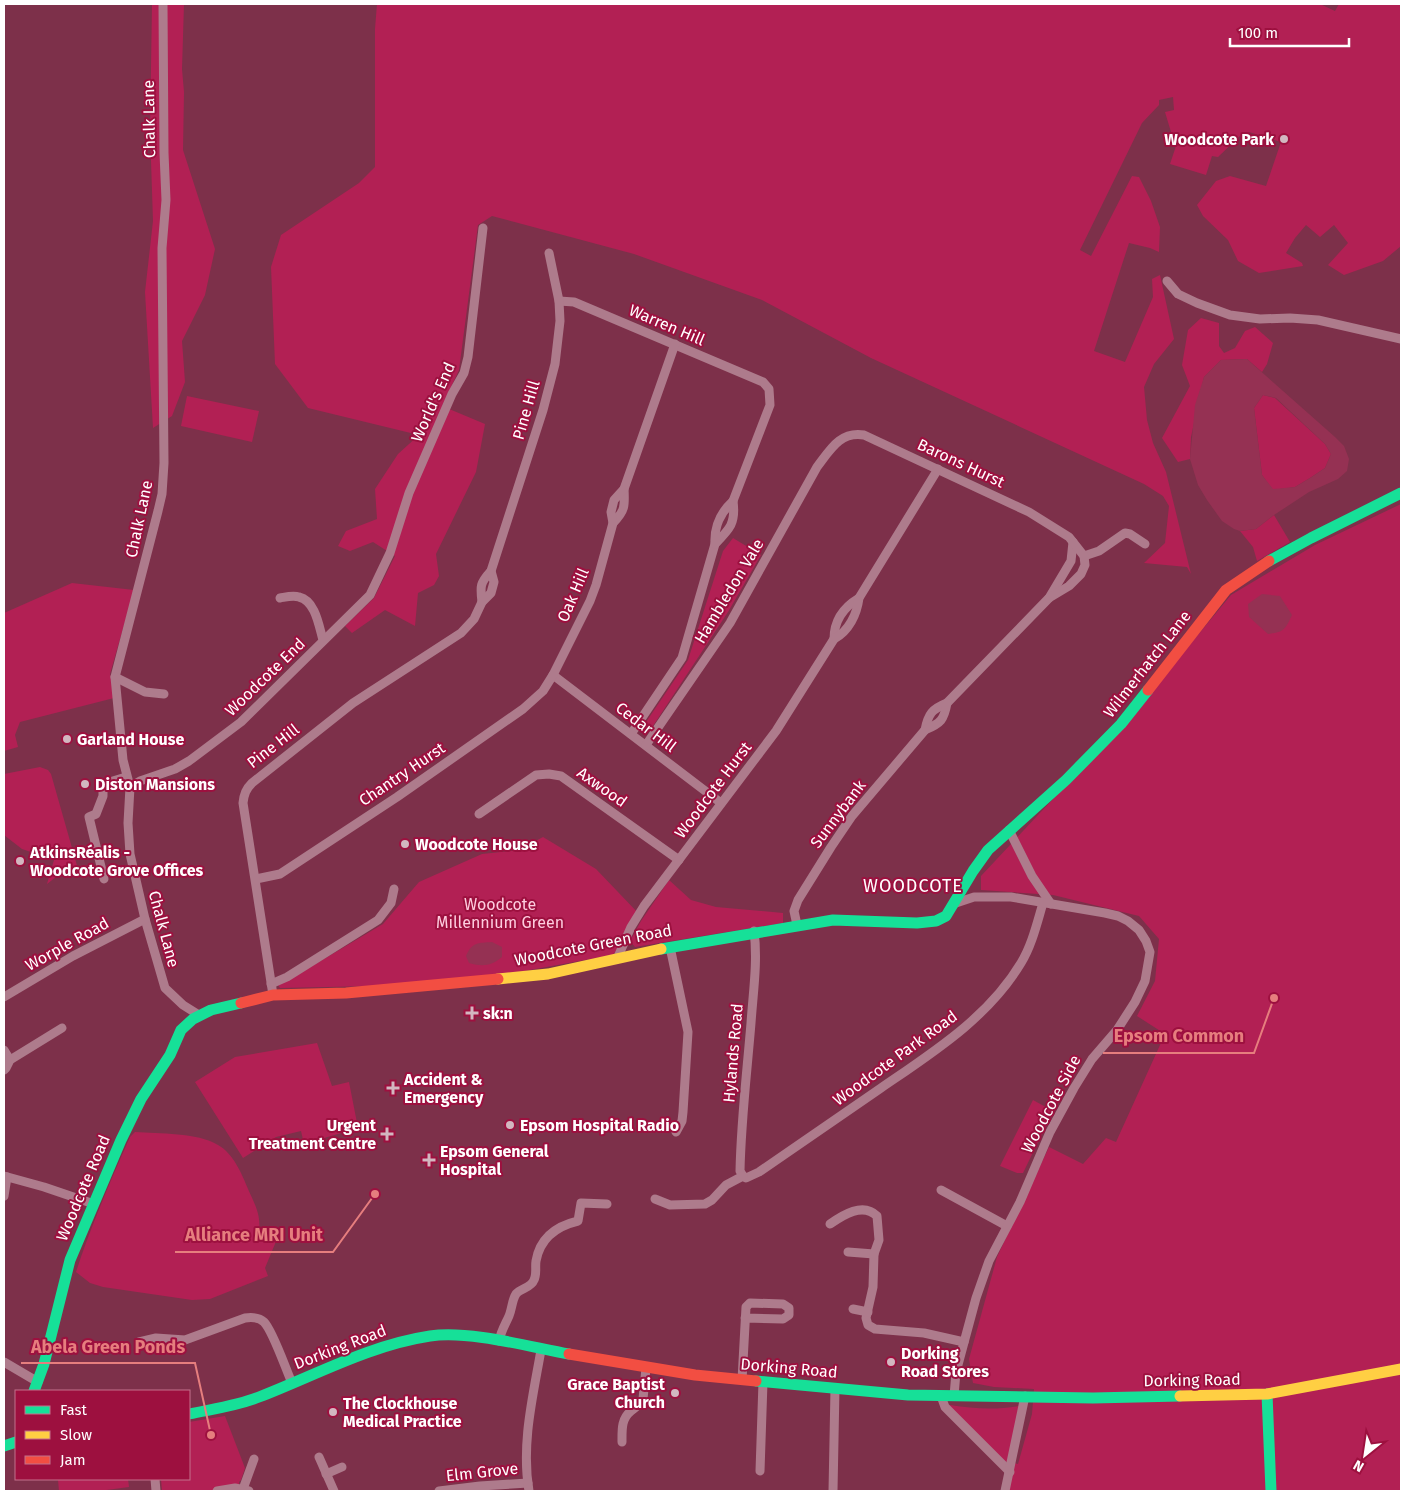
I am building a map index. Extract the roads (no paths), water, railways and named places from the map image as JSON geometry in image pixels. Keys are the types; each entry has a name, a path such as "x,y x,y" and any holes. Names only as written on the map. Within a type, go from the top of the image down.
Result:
{"main road":[{"name":"Wilmerhatch Lane","path":"956,903 973,871 988,850 1066,780 1116,731 1226,590 1294,546 1401,493"},
{"name":"Woodcote Green Road","path":"199,1016 211,1010 272,990 346,993 525,977 754,931 833,920 924,923 936,921 946,916 956,903"},
{"name":"Woodcote Road","path":"36,1387 70,1260 120,1140 142,1099 165,1064 181,1030 187,1023 199,1016"},
{"name":"Dorking Road","path":"190,1414 257,1398 374,1349 430,1336 499,1341 646,1368 742,1380 941,1396 1094,1398 1267,1394 1401,1369"},
{"path":"1267,1394 1271,1491"}],"street":[{"name":"Chalk Lane","path":"163,4 166,200 162,248 164,470 158,511 115,677 123,760 130,787 128,823 130,854 145,919 166,988 180,1002 199,1016"},
{"name":"World's End","path":"390,554 409,493 452,394 464,373 468,357 483,228"},
{"name":"Pine Hill","path":"272,990 243,803 247,788 262,774 353,704 461,633 474,619 482,602 480,588 483,579 491,571 543,410 555,364 560,321 559,301 549,253"},
{"path":"1167,281 1178,294 1197,303 1230,314 1260,319 1290,318 1318,320 1401,339"},
{"name":"Warren Hill","path":"559,301 574,302 763,382 769,389 770,405 733,501"},
{"name":"Oak Hill","path":"553,675 596,585 613,523 611,512 614,500 624,489 675,344"},
{"name":"Barons Hurst","path":"831,448 846,436 855,433 864,435 1029,512 1069,537 1073,542"},
{"name":"Hambledon Vale","path":"646,745 730,623 807,484 831,448"},
{"name":"Woodcote Hurst","path":"616,959 631,927 644,906 776,730 834,639 835,624 847,605 859,598 938,469"},
{"path":"715,544 729,531 735,516 733,501"},
{"path":"631,734 682,658 715,544 714,530 722,511 733,501"},
{"path":"1073,542 1084,556 1099,551 1125,533 1130,534 1145,544"},
{"name":"Sunnybank","path":"797,925 794,910 798,900 830,847 925,730 937,725 944,716 947,703 1049,598 1071,561 1073,542"},
{"name":"Woodcote End","path":"130,787 140,781 189,762 241,722 370,595 390,554"},
{"name":"Sunnybank","path":"1049,598 1069,586 1081,574 1086,565 1084,556"},
{"path":"280,598 298,596 308,602 313,608 323,640"},
{"name":"Cedar Hill","path":"553,675 721,803"},
{"name":"Chantry Hurst","path":"256,879 280,874 397,798 523,709 543,691 553,675"},
{"path":"115,677 145,692 164,694"},
{"name":"Axwood","path":"479,814 536,775 561,776 679,860"},
{"path":"104,879 89,817 96,814 103,796 103,784 126,777"},
{"path":"1009,830 1047,903"},
{"path":"272,990 286,977 378,920 391,903 394,889"},
{"name":"Woodcote Side","path":"954,1396 956,1372 976,1298 989,1262 1020,1202 1046,1140 1060,1113 1088,1064 1117,1030 1135,1002 1145,981 1150,952 1146,940 1139,930 1118,916 1011,897 974,897 956,903"},
{"name":"Woodcote Park Road","path":"655,1199 670,1205 705,1204 712,1200 726,1185 743,1176 746,1178 750,1177 759,1172 941,1046 963,1029 995,997 1021,963 1047,903"},
{"name":"Worple Road","path":"4,997 74,956 145,919"},
{"name":"Hylands Road","path":"743,1176 740,1171 753,999 756,945 754,931"},
{"path":"670,947 688,1032 683,1112 682,1120 676,1132"},
{"path":"4,1070 10,1060 62,1028"},
{"path":"4,1050 10,1060"},
{"path":"4,1196 6,1176 94,1204"},
{"path":"941,1190 1007,1226"},
{"path":"499,1341 516,1294 534,1280 537,1258 546,1238 562,1226 578,1221 581,1204 607,1204"},
{"path":"830,1224 854,1211 860,1210 874,1212 879,1220 878,1246 874,1254 873,1287 866,1321 868,1325 875,1330 931,1334 964,1342"},
{"path":"848,1252 874,1254"},
{"path":"742,1380 745,1318 746,1307 750,1303 783,1304 789,1308 789,1315 783,1319 745,1318"},
{"path":"853,1308 868,1312"},
{"path":"139,1342 156,1338 184,1340 245,1318 255,1317 267,1326 292,1383"},
{"path":"529,1487 527,1454 529,1418 541,1350"},
{"path":"4,1362 36,1387"},
{"path":"622,1442 622,1428 626,1416 643,1399 646,1368"},
{"path":"760,1471 763,1382"},
{"path":"833,1491 835,1388"},
{"path":"941,1396 945,1407 1010,1472"},
{"path":"1006,1491 1025,1396"},
{"path":"319,1457 334,1491"},
{"path":"217,1491 225,1488 246,1490 254,1459"},
{"path":"326,1474 342,1467"},
{"name":"Elm Grove","path":"439,1491 480,1486 529,1487"}],"place":[{"name":"Woodcote Park","path":"1284,139"},
{"name":"Garland House","path":"67,739"},
{"name":"Diston Mansions","path":"85,784"},
{"name":"Woodcote House","path":"405,844"},
{"name":"AtkinsRéalis - Woodcote Grove Offices","path":"20,861"},
{"name":"Epsom Common","path":"1274,998"},
{"name":"sk:n","path":"472,1013"},
{"name":"Accident & Emergency","path":"393,1088"},
{"name":"Epsom Hospital Radio","path":"510,1125"},
{"name":"Urgent Treatment Centre","path":"387,1134"},
{"name":"Epsom General Hospital","path":"429,1160"},
{"name":"Alliance MRI Unit","path":"375,1194"},
{"name":"Dorking Road Stores","path":"891,1362"},
{"name":"Grace Baptist Church","path":"675,1393"},
{"name":"The Clockhouse Medical Practice","path":"333,1412"},
{"name":"Abela Green Ponds","path":"211,1435"}],"district":[{"name":"WOODCOTE","path":"913,886"}],"park label":[{"name":"Woodcote Millennium Green","path":"500,913"}]}
